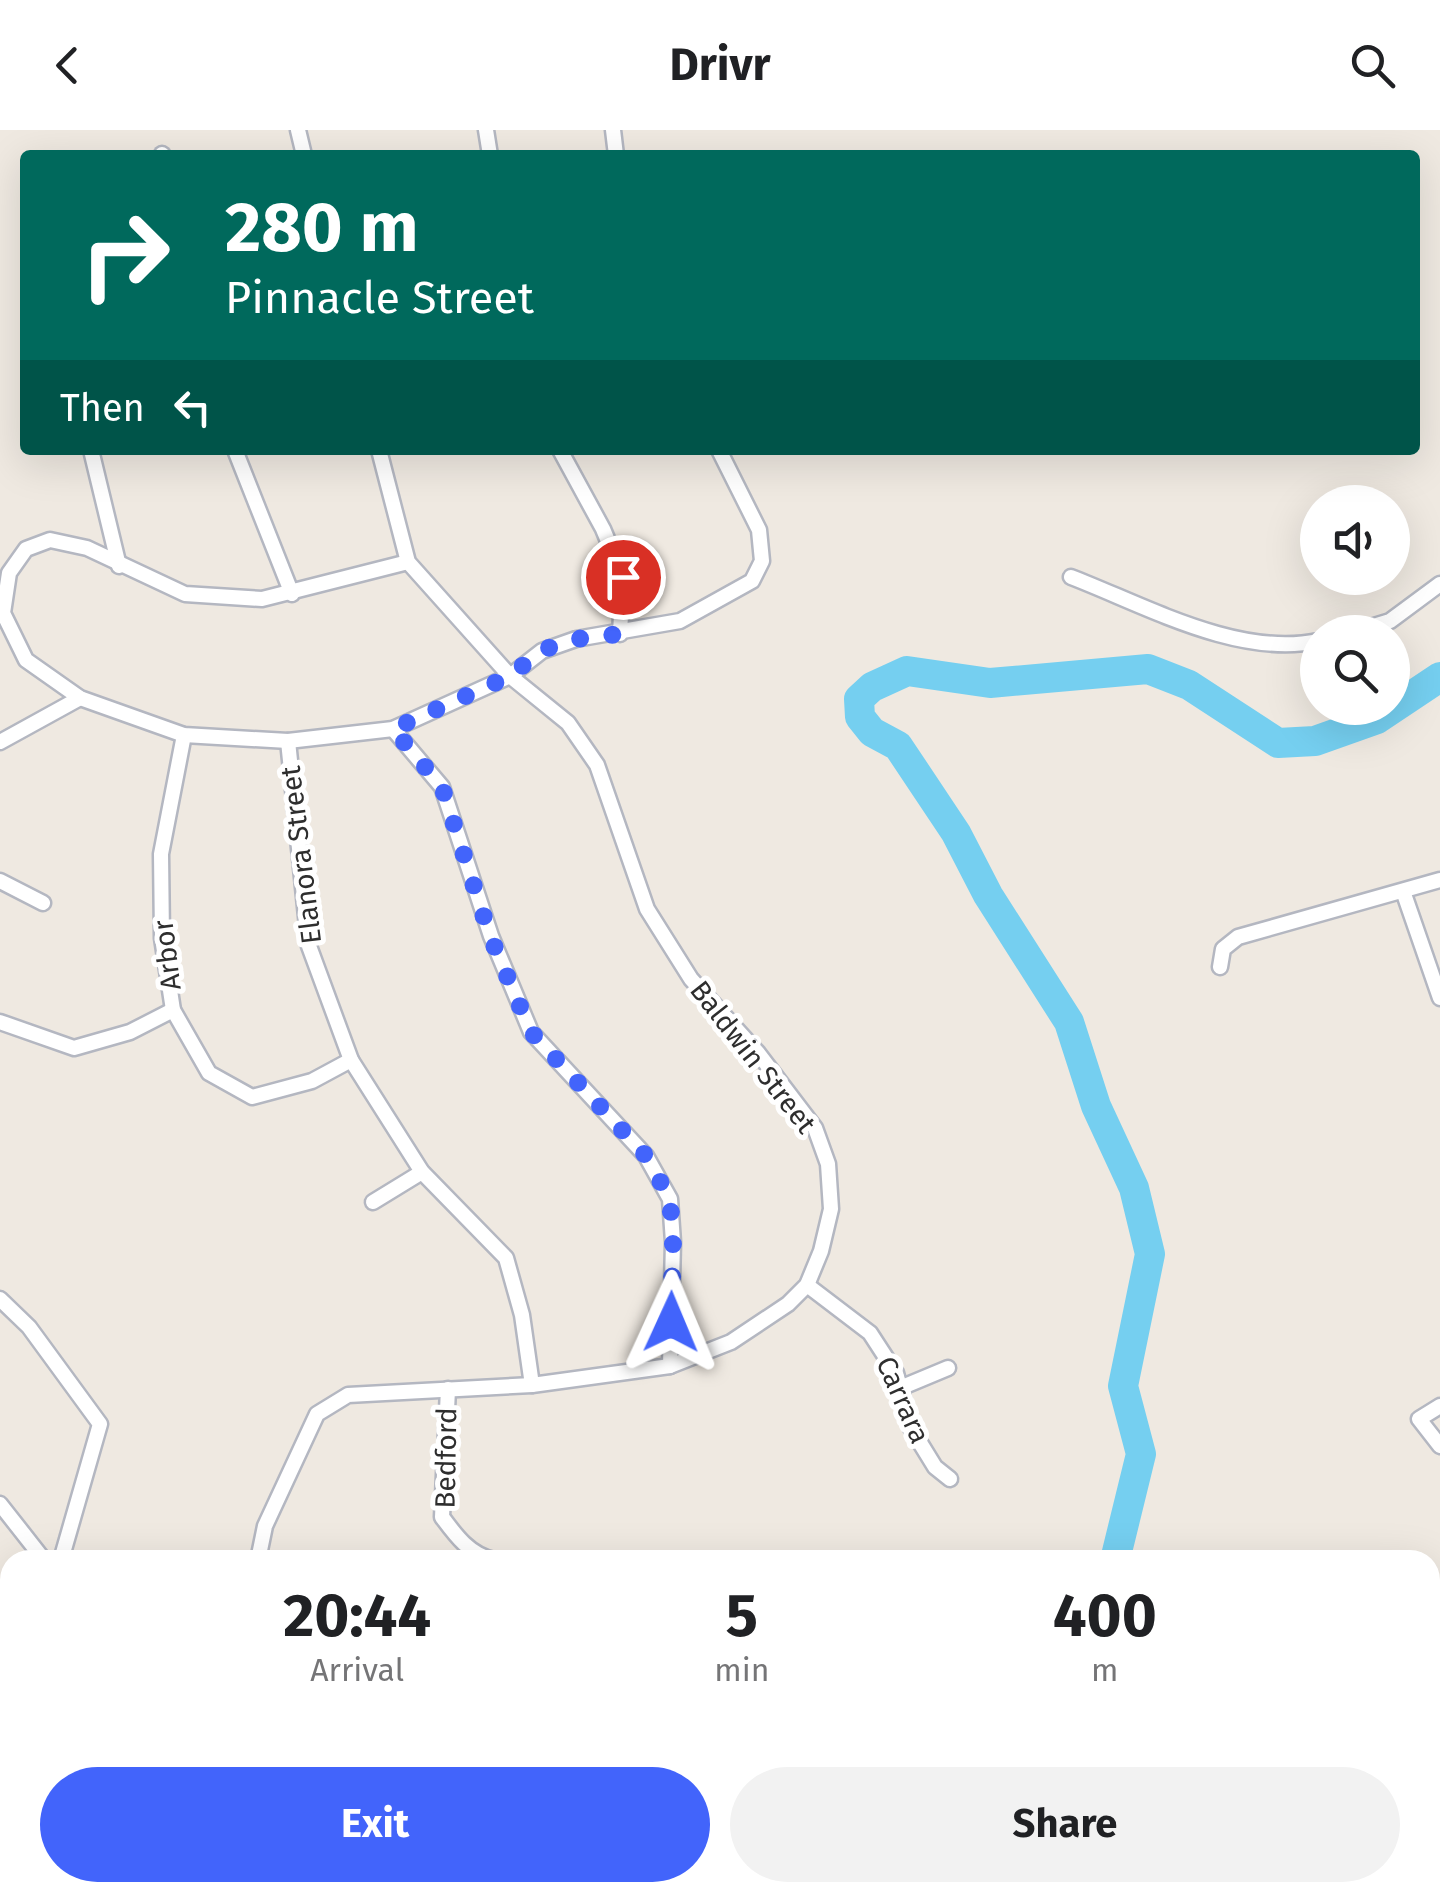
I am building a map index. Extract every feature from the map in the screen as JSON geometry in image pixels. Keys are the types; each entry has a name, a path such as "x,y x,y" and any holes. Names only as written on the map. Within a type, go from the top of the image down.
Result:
{"street":[{"path":"92,455 118,566"},
{"path":"236,455 292,594"},
{"path":"380,455 408,562 262,599 185,594 86,548 50,540 26,549 9,573 3,613 26,660 80,698 184,736 288,741 393,729 510,676 542,650 576,639 680,620 752,581 762,562 759,530 722,455"},
{"path":"563,455 623,577 620,634"},
{"name":"Baldwin Street","path":"260,1550 265,1526 317,1414 348,1395 532,1385 670,1366 731,1342 788,1304 806,1285 831,1208 828,1164 815,1128 758,1053 691,979 647,909 597,764 568,723 510,676 408,562"},
{"path":"1071,577 1212,632 1250,642 1300,641"},
{"path":"1398,615 1440,584"},
{"path":"0,742 80,698"},
{"path":"393,729 442,787 490,936 531,1032 646,1156 670,1199 670,1366"},
{"name":"Arbor","path":"184,736 161,854 162,938 174,1010 210,1073 252,1097 312,1081 352,1060"},
{"name":"Elanora Street","path":"288,741 309,946 352,1060 422,1172 506,1258 522,1314 532,1385"},
{"path":"1220,967 1223,949 1238,938 1440,880"},
{"path":"0,881 43,903"},
{"path":"1403,890 1440,998"},
{"path":"0,1022 74,1048 130,1032 174,1010"},
{"path":"374,1202 422,1172"},
{"name":"Carrara","path":"806,1285 870,1333 896,1374 911,1428 935,1467 950,1479"},
{"path":"0,1298 29,1327 100,1424 64,1550"},
{"path":"900,1388 948,1368"},
{"name":"Bedford","path":"448,1389 442,1518 473,1550"},
{"path":"1440,1406 1419,1420 1440,1446"},
{"path":"0,1504 36,1550"}],"waterway":[{"path":"1117,1550 1141,1454 1123,1386 1150,1254 1134,1188 1096,1106 1069,1022 988,895 956,833 898,746 872,732 860,717 859,699 872,687 907,671 990,683 1148,669 1189,685 1278,743 1315,741 1377,719 1440,677"}],"route":[{"path":"623,577 620,634 576,639 542,650 510,676 393,729 442,787 490,936 531,1032 646,1156 670,1199 671,1322"}]}
